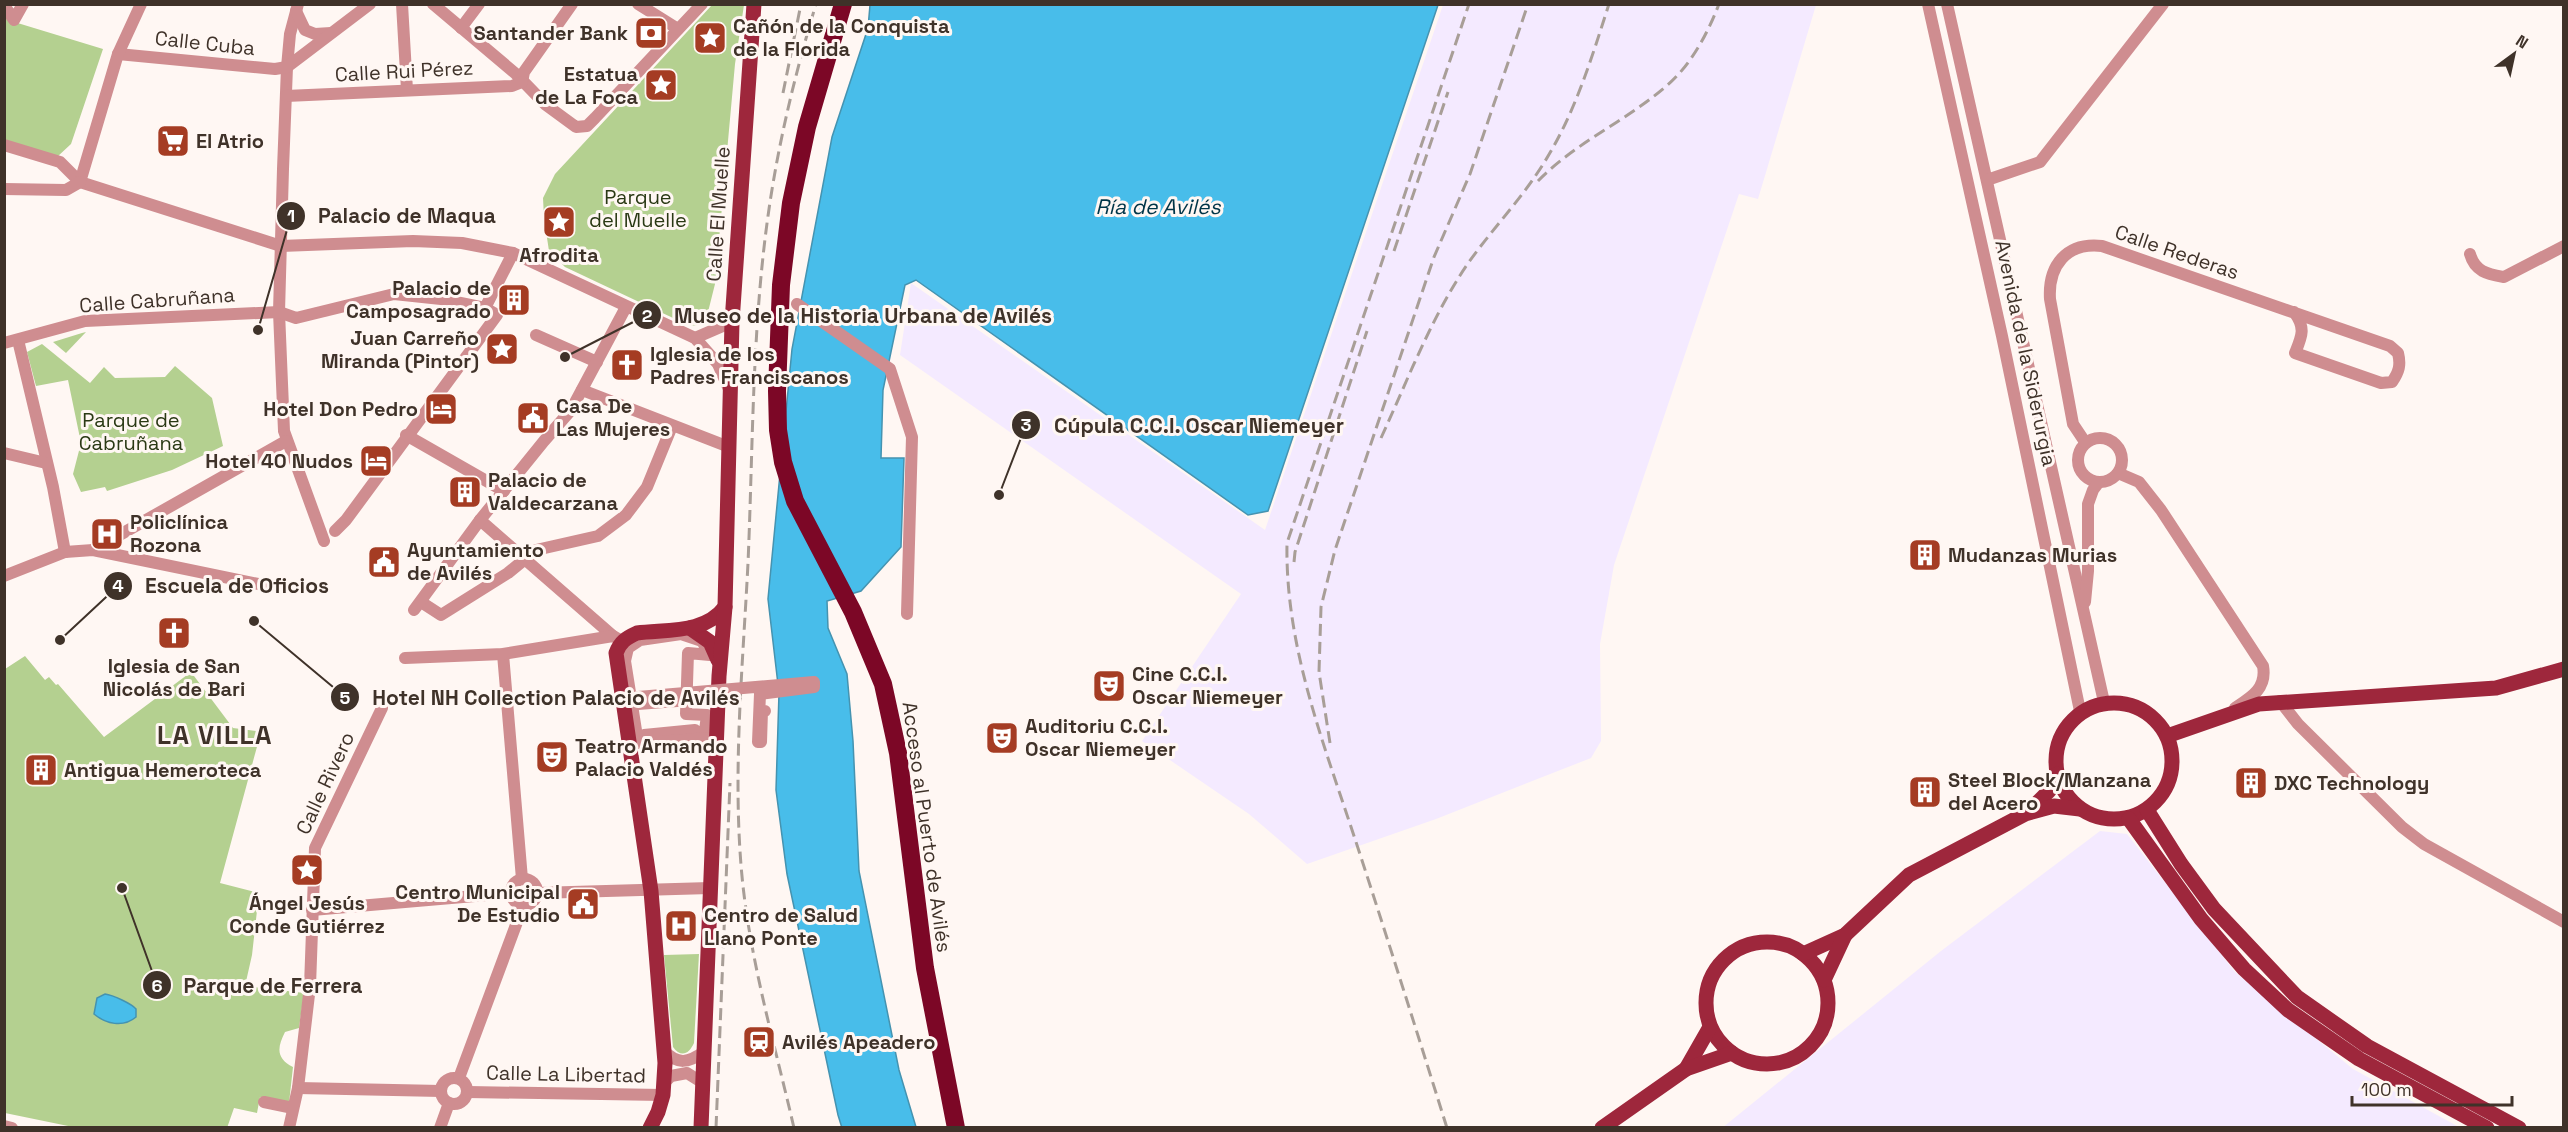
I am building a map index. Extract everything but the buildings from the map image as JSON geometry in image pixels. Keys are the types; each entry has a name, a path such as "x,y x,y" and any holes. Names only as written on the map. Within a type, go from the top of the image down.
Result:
{"highway":[{"name":"Acceso al Puerto de Avilés","path":"843,4 807,127 791,203 781,285 777,391 778,430 783,462 795,501 853,612 883,684 892,721 925,968"},
{"path":"925,968 924,994 944,1128"},
{"path":"925,968 956,1128"}],"main road":[{"name":"Calle El Muelle","path":"719,676 725,607 732,322 754,4"},
{"path":"650,1128 658,1112 664,1088 664,1051 651,891 633,744 615,658 617,639 637,633 690,628 711,622 725,607"},
{"path":"690,628 710,642 715,650 719,676 710,738 710,888 700,1128"},
{"path":"2167,736 2259,704 2496,688 2564,669"},
{"path":"1803,954 1845,935 1909,875 2025,814 2054,806 2082,810 2104,819 2129,819 2147,810 2168,784 2172,768 2172,752 2167,736 2155,720 2139,708 2104,702 2080,711 2064,730 2057,746 2055,762 2057,774 2064,792 2082,810"},
{"path":"2025,814 2049,791 2057,774"},
{"path":"2147,810 2181,864 2214,909 2296,997 2367,1046 2519,1128"},
{"path":"2129,819 2201,919 2244,969 2288,1010 2359,1059 2487,1128"},
{"path":"1824,981 1845,935"},
{"path":"1757,942 1782,944 1803,954 1814,964 1824,981 1828,999 1825,1023 1813,1044 1798,1056 1779,1063 1758,1064 1732,1053 1721,1044 1710,1027 1706,1007 1708,987 1715,970 1726,957 1740,947 1757,942"},
{"path":"1686,1069 1710,1027"},
{"path":"1602,1128 1686,1069 1732,1053"}],"street":[{"path":"4,5 14,20 23,4"},
{"path":"4,189 66,190 80,182 118,54 141,4"},
{"path":"287,67 370,4"},
{"path":"402,4 407,90"},
{"path":"433,4 516,74 565,120 576,127 587,126 702,4"},
{"path":"461,28 479,4"},
{"path":"522,82 524,72 572,4"},
{"path":"638,4 678,29"},
{"name":"Avenida de la Siderurgia","path":"1928,4 2005,348 2080,711"},
{"name":"Avenida de la Siderurgia","path":"1947,4 2104,702"},
{"path":"1987,180 2040,162 2163,4"},
{"path":"293,6 305,30 315,34 333,33"},
{"path":"293,6 287,67 279,312 286,441 324,541"},
{"name":"Calle Cuba","path":"118,54 275,69 287,67"},
{"name":"Calle Rui Pérez","path":"286,96 512,86 522,82"},
{"path":"4,146 60,162 80,182 281,246 413,241 462,243 513,253 537,262 626,307 695,338 718,363 731,395"},
{"name":"Calle Rederas","path":"2085,442 2073,424 2050,299 2049,282 2052,272 2064,255 2086,246 2102,246 2294,312 2390,346 2398,353 2401,363 2392,382 2381,383 2295,353 2303,333 2302,323 2294,312"},
{"path":"2470,254 2472,263 2478,269 2504,277 2564,246"},
{"path":"335,531 346,520 496,315 485,308 513,253"},
{"name":"Calle Cabruñana","path":"4,343 85,321 279,312 296,318 394,294 441,299 485,308"},
{"path":"797,304 890,369 912,437 907,614"},
{"path":"626,307 571,410 480,520 418,606 441,615 508,573 536,550 598,536 626,515 647,487 672,426"},
{"path":"695,338 732,322"},
{"path":"537,335 597,362"},
{"path":"18,340 65,552"},
{"path":"582,390 729,447"},
{"path":"406,435 504,491"},
{"path":"2095,438 2106,438 2115,443 2121,453 2122,463 2118,473 2109,480 2099,482 2088,479 2081,472 2077,461 2079,451 2085,442 2095,438"},
{"path":"93,550 286,441"},
{"path":"4,453 46,463"},
{"path":"2118,473 2139,482 2161,510 2263,666 2265,677 2261,689 2250,699 2219,718"},
{"path":"2084,613 2088,571 2088,504 2099,482"},
{"path":"480,520 617,639"},
{"path":"4,576 65,552 93,550 268,586"},
{"path":"681,634 702,641 710,655 688,653 686,714 707,715 710,738 633,744 625,661 628,648 640,640 681,634"},
{"path":"405,658 503,654 617,639"},
{"path":"503,654 522,879"},
{"path":"690,698 638,704 639,697 814,682 814,687 762,686 758,742 761,742 762,711 765,711"},
{"path":"2280,701 2306,732 2402,827 2424,844 2564,922"},
{"name":"Calle Rivero","path":"289,1128 298,1089 310,986 315,848 382,708"},
{"path":"522,879 532,881 537,893 531,904 523,906 513,900 510,893 513,884 522,879"},
{"path":"537,893 710,888"},
{"path":"312,910 510,893"},
{"path":"459,1078 523,906"},
{"path":"664,1051 672,1059 683,1062 692,1060 704,1052"},
{"name":"Calle La Libertad","path":"468,1092 664,1088 677,1073 687,1073 702,1083"},
{"path":"452,1077 459,1078 465,1082 468,1092 462,1102 449,1103 443,1099 441,1091 445,1081 452,1077"},
{"path":"298,1089 441,1091"},
{"path":"264,1102 293,1108"},
{"path":"440,1128 449,1103"},
{"path":"4,1126 12,1128"}],"shaded area":[{"path":"1443,5 1816,5 1758,199 1739,194 1614,565 1600,644 1601,741 1591,758 1436,819 1307,864 1249,814 1142,741 1241,594 900,355 911,283 1265,530"},
{"path":"2100,831 2127,834 2235,972 2353,1069 2459,1127 1722,1128 1941,951"}],"green space":[{"name":"Parque del Muelle","path":"712,5 744,5 735,64 715,284 705,324 690,326 565,267 549,251 543,198 555,174"},
{"path":"4,17 103,49 71,144 57,157 5,140"},
{"path":"86,332 66,353 53,342 82,333"},
{"name":"Parque de Cabruñana","path":"42,344 90,383 104,367 115,378 165,377 175,366 212,398 223,446 172,470 107,491 105,487 81,492 73,474 81,443 68,380 36,386 27,352"},
{"path":"25,656 45,680 49,677 56,685 58,684 104,737 191,672 233,728 256,731 258,743 220,883 259,893 252,955 245,986 304,993 299,1028 285,1032 280,1043 283,1060 293,1067 289,1103 260,1097 257,1113 234,1108 227,1128 73,1127 5,1113 5,669"},
{"path":"699,954 694,1043 687,1052 679,1053 673,1047 664,955"}],"water":[{"name":"Ría de Avilés","path":"870,5 1438,5 1268,511 1248,515 916,280 905,285 883,390 881,458 904,458 901,547 861,591 827,601 828,628 847,674 853,741 859,871 899,1070 916,1127 842,1128 787,874 776,790 779,693 768,599 792,349 832,137 868,28"},
{"path":"105,994 134,1007 136,1017 120,1024 104,1020 94,1014 97,998"}],"railway":[{"path":"783,93 801,4"},
{"path":"794,1128 763,997 744,898 739,827 738,752 756,345 763,259 782,136 816,4"},
{"path":"1447,1128 1309,695 1292,620 1287,543 1469,4"},
{"path":"1381,438 1425,339 1456,282 1538,172 1561,132 1580,91 1609,4"},
{"path":"1538,181 1568,155 1633,112 1673,80 1697,50 1719,4"},
{"path":"1330,743 1319,672 1321,607 1335,550 1434,257 1470,174 1526,10"},
{"path":"1394,251 1448,92"},
{"path":"1294,562 1295,552 1367,331"},
{"path":"716,1128 730,783"}],"place":[{"name":"Santander Bank","path":"651,33"},
{"name":"Cañón de la Conquista de la Florida","path":"710,38"},
{"name":"Estatua de La Foca","path":"661,85"},
{"name":"El Atrio","path":"173,141"},
{"name":"Afrodita","path":"559,222"},
{"name":"Palacio de Camposagrado","path":"514,300"},
{"name":"Palacio de Maqua","path":"258,330"},
{"name":"Juan Carreño Miranda (Pintor)","path":"502,349"},
{"name":"Museo de la Historia Urbana de Avilés","path":"565,357"},
{"name":"Iglesia de los Padres Franciscanos","path":"627,365"},
{"name":"Hotel Don Pedro","path":"441,409"},
{"name":"Casa De Las Mujeres","path":"533,418"},
{"name":"Hotel 40 Nudos","path":"376,461"},
{"name":"Palacio de Valdecarzana","path":"465,492"},
{"name":"Cúpula C.C.I. Oscar Niemeyer","path":"999,495"},
{"name":"Policlínica Rozona","path":"107,534"},
{"name":"Mudanzas Murias","path":"1925,555"},
{"name":"Ayuntamiento de Avilés","path":"384,562"},
{"name":"Hotel NH Collection Palacio de Avilés","path":"254,621"},
{"name":"Iglesia de San Nicolás de Bari","path":"174,633"},
{"name":"Escuela de Oficios","path":"60,640"},
{"name":"Cine C.C.I. Oscar Niemeyer","path":"1109,686"},
{"name":"Auditoriu C.C.I. Oscar Niemeyer","path":"1002,738"},
{"name":"Teatro Armando Palacio Valdés","path":"552,757"},
{"name":"Antigua Hemeroteca","path":"41,770"},
{"name":"DXC Technology","path":"2251,783"},
{"name":"Steel Block/Manzana del Acero","path":"1925,792"},
{"name":"Ángel Jesús Conde Gutiérrez","path":"307,870"},
{"name":"Parque de Ferrera","path":"122,888"},
{"name":"Centro Municipal De Estudio","path":"583,904"},
{"name":"Centro de Salud Llano Ponte","path":"681,926"},
{"name":"Avilés Apeadero","path":"759,1042"}],"district":[{"name":"LA VILLA","path":"215,735"}]}
